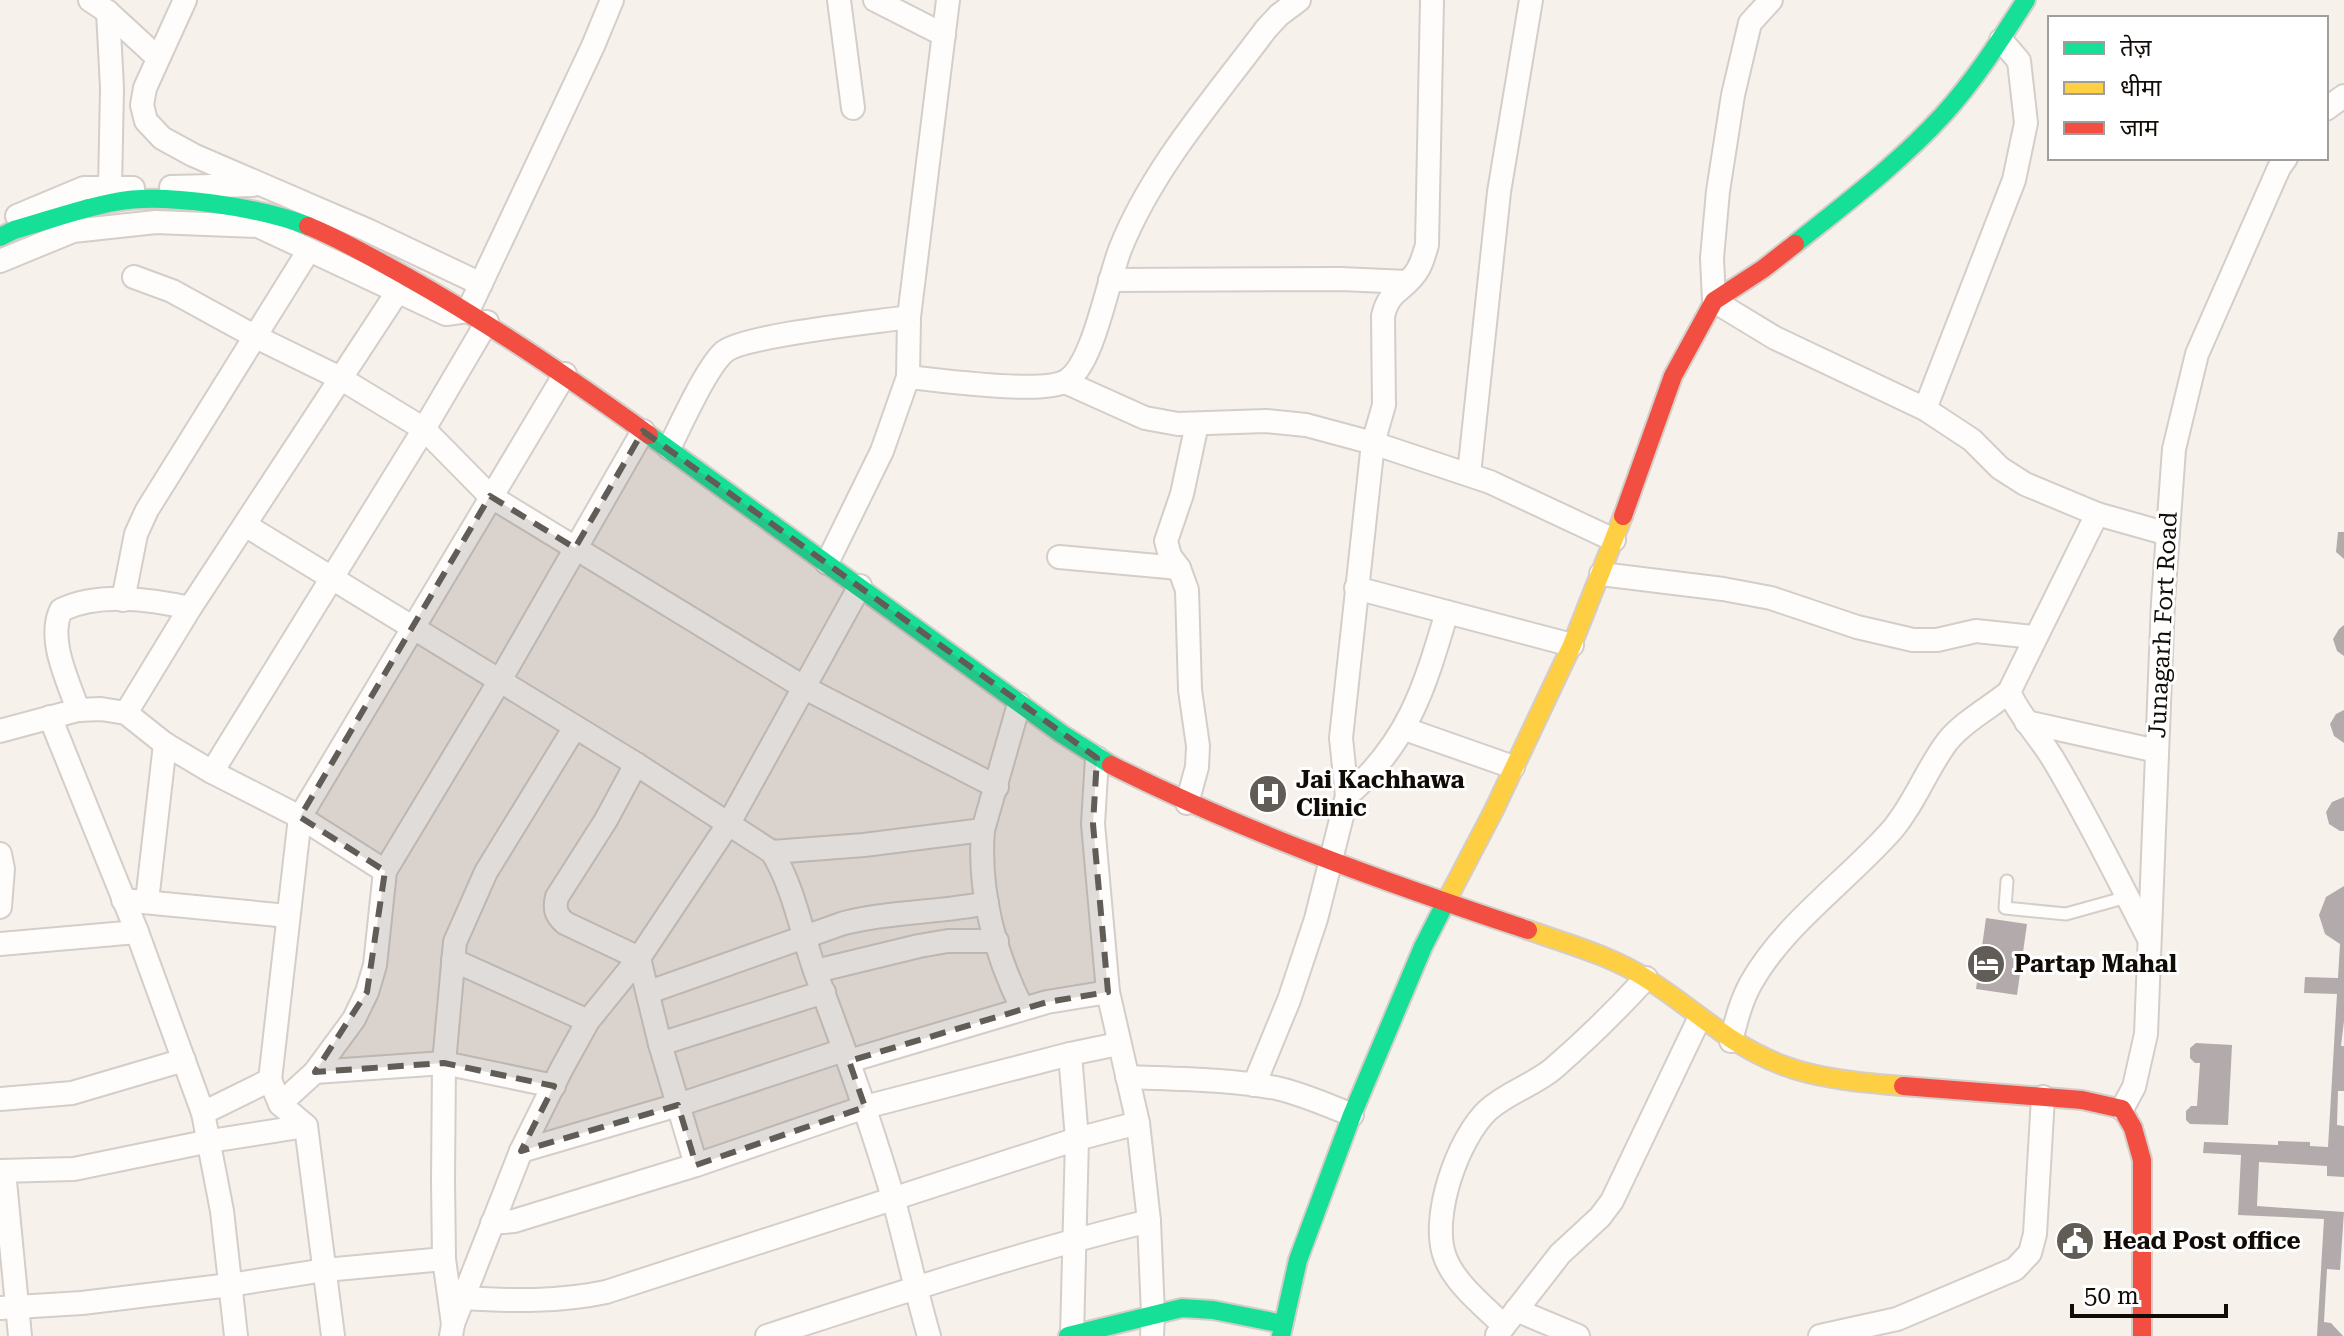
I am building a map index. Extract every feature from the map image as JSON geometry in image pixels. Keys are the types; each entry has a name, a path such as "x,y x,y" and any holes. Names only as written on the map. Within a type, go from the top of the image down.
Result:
{"street":[{"path":"185,0 145,88 142,105 146,121 162,138 481,284"},
{"path":"212,772 424,429 478,316 481,284 612,0"},
{"path":"839,0 853,108"},
{"path":"875,0 944,35"},
{"path":"827,563 882,451 908,377 909,317 948,0"},
{"path":"908,377 1041,387 1065,382 1078,369 1088,349 1119,251 1139,205 1266,29 1299,0"},
{"path":"1254,1085 1289,1000 1316,919 1347,796 1341,738 1373,443 1384,405 1383,316 1392,294 1415,274 1427,245 1432,0"},
{"path":"1469,474 1499,192 1531,0"},
{"path":"1714,301 1711,281 1715,218 1733,95 1750,23 1771,0"},
{"path":"1070,1054 1077,1139 1071,1336 1153,1325 1182,1308 1213,1310 1282,1330 1298,1260 1352,1115 1444,902 1572,645 1614,540 1673,376 1714,301 1763,269 1884,172 1944,114 2001,40 2026,0"},
{"path":"99,6 158,58"},
{"path":"99,6 112,88 110,188"},
{"path":"1925,409 2014,180 2026,123 2019,61 2001,40"},
{"name":"Junagarh Fort Road","path":"2122,1109 2134,1087 2143,1056 2174,449 2197,354 2285,160"},
{"path":"0,223 84,188 262,185"},
{"path":"0,237 14,230 117,201 187,200 283,216 333,236 478,316 669,448 1097,758 1187,803 1332,861 1586,950 1646,978 1731,1041 1784,1066 1858,1082 2082,1100 2122,1109 2133,1128 2142,1160 2142,1336"},
{"path":"0,261 73,231 156,222 258,226 446,314 478,316"},
{"path":"123,600 136,534 147,510 309,250"},
{"path":"134,277 172,291 340,378 424,429 490,496 805,688 997,787"},
{"path":"1110,280 1341,279 1407,282"},
{"path":"126,713 190,608 398,291"},
{"path":"1714,301 1775,338 1925,409 1972,440 2000,468 2025,484 2097,514 2168,534"},
{"path":"669,448 711,367 725,351 773,337 909,317"},
{"path":"333,1336 306,1126 280,1104 270,1080 300,817 565,374"},
{"path":"1065,382 1145,418 1197,424 1266,421 1306,425 1373,443 1469,474 1614,540"},
{"path":"1187,803 1197,767 1198,746 1190,690 1187,590 1166,541 1182,494 1197,424"},
{"path":"280,1104 315,1072 354,1019 375,965 385,871 499,682 643,431"},
{"path":"1731,1041 1743,1000 1771,955 1809,910 1839,886 1891,830 1909,808 1947,743 2009,692 2097,514"},
{"path":"245,525 636,764 772,852 786,879 804,939 865,1107 894,1200 929,1336"},
{"path":"1059,557 1179,568"},
{"path":"1601,574 1771,598 1857,627 1913,640 1937,640 1976,631 2034,637"},
{"path":"452,1330 521,1151 588,1021 639,958 729,823 860,586"},
{"path":"1356,588 1572,645"},
{"path":"78,710 61,657 56,619 61,610 73,604 123,600 159,601 190,608"},
{"path":"1347,796 1383,761 1405,729 1429,672 1447,612"},
{"path":"2009,692 2069,786 2149,938"},
{"path":"1019,704 983,830 980,863 987,903 1008,979 1022,1008"},
{"path":"0,731 78,710 101,709 126,713 165,744 300,817 385,871"},
{"path":"50,717 137,932 203,1113 222,1211 236,1336"},
{"path":"2026,722 2157,751"},
{"path":"452,1330 444,1259 444,1063 455,942 486,872 575,727"},
{"path":"1405,729 1513,767"},
{"path":"147,901 165,744"},
{"path":"1097,758 1093,824 1108,992 1138,1123 1149,1221 1153,1325"},
{"path":"636,764 606,820 557,897 555,908 565,923 639,958 660,1044 696,1165"},
{"path":"772,852 848,847 983,830"},
{"path":"0,854 3,869 0,907"},
{"path":"123,900 288,916"},
{"path":"649,992 804,939 824,929 871,916 932,912 987,903"},
{"path":"0,944 137,932"},
{"path":"660,1044 919,946 948,941 997,941"},
{"path":"453,960 588,1021"},
{"path":"1578,1336 1505,1324 1454,1274 1444,1256 1441,1213 1456,1163 1473,1128 1509,1094 1554,1068 1611,1016 1646,978"},
{"path":"521,1151 1022,1008 1073,996 1108,992"},
{"path":"1505,1324 1560,1254 1600,1217 1612,1201 1699,1019"},
{"path":"492,1223 514,1221 696,1165 865,1107 1118,1044"},
{"path":"0,1099 72,1093 184,1060"},
{"path":"315,1072 444,1063 554,1086"},
{"path":"1127,1077 1254,1085 1312,1098 1352,1115"},
{"path":"203,1113 270,1080"},
{"path":"1820,1336 1897,1319 2015,1269 2030,1253 2035,1234 2043,1097"},
{"path":"464,1298 556,1300 606,1292 1077,1139 1138,1123"},
{"path":"20,1336 8,1308 2,1171 74,1169 210,1141 306,1126"},
{"path":"767,1336 915,1287 1075,1239 1149,1221"},
{"path":"8,1308 82,1303 325,1270 444,1259"}],"lane":[{"path":"2007,881 2005,908 2066,914 2127,897"}],"highlighted area":[{"path":"643,431 1097,758 1093,824 1108,992 1047,1002 849,1061 865,1107 696,1165 678,1105 521,1151 554,1086 444,1063 315,1072 367,992 385,871 300,817 490,496 575,548"}],"building":[{"path":"2338,532 2344,532 2344,559 2336,552"},
{"path":"2344,625 2344,656 2337,651 2333,639"},
{"path":"2344,710 2344,743 2334,736 2330,724 2336,714"},
{"path":"1264,782 1279,785 1273,810 1258,807"},
{"path":"2344,797 2344,831 2340,831 2329,824 2326,812 2332,802"},
{"path":"2344,886 2344,1021 2341,1046 2344,1046 2344,1091 2338,1091 2337,1125 2344,1126 2344,1177 2327,1176 2327,1166 2259,1162 2257,1206 2344,1212 2340,1270 2327,1269 2324,1322 2331,1323 2343,1336 2317,1336 2324,1219 2238,1215 2241,1155 2203,1153 2204,1142 2278,1145 2278,1141 2310,1142 2310,1146 2328,1147 2337,994 2304,993 2305,977 2338,978 2340,944 2325,934 2319,915 2326,897"},
{"path":"1986,918 2027,924 2017,995 1976,989"},
{"path":"2196,1043 2232,1045 2228,1125 2190,1124 2186,1120 2186,1111 2191,1106 2197,1106 2200,1063 2190,1058 2190,1048"}],"traffic: fast":[{"path":"1795,244 1926,133 1977,74 2026,0"},
{"path":"0,237 77,211 135,199 185,200 240,208 308,226"},
{"path":"649,435 1062,734 1111,765"},
{"path":"1281,1336 1298,1260 1352,1115 1423,947 1449,896"},
{"path":"1068,1336 1182,1308 1213,1310 1283,1324"}],"traffic: slow":[{"path":"1449,896 1494,810 1572,645 1623,516"},
{"path":"1528,930 1589,951 1633,971 1762,1057 1826,1077 1903,1086"}],"traffic: jam":[{"path":"308,226 358,250 469,314 560,372 649,435"},
{"path":"1623,516 1673,376 1714,301 1795,244"},
{"path":"1111,765 1212,812 1316,855 1528,930"},
{"path":"1903,1086 2082,1100 2122,1109 2133,1128 2142,1160 2142,1336"}],"place":[{"name":"Jai Kachhawa Clinic","path":"1268,794"},
{"name":"Partap Mahal","path":"1986,964"},
{"name":"Head Post office","path":"2075,1241"}]}
